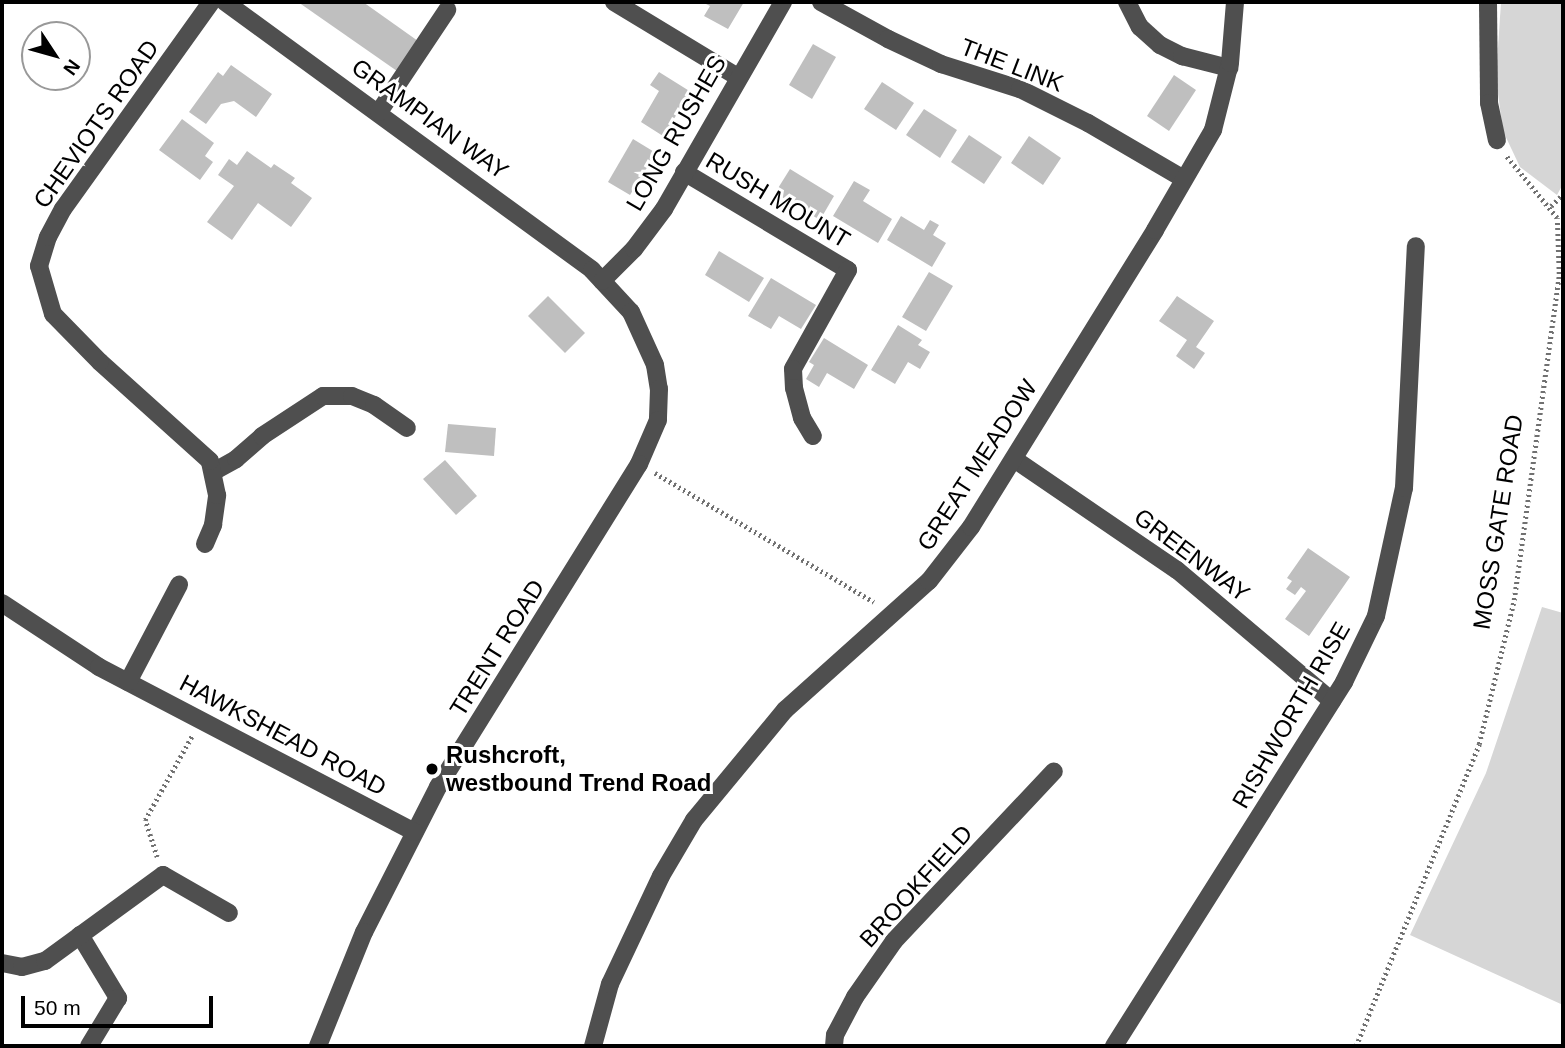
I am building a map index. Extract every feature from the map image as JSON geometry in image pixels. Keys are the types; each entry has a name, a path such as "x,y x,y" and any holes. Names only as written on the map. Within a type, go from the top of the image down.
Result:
{"street":[{"name":"CHEVIOTS ROAD","path":"211,2 63,209 48,237 39,266 53,314 100,362 210,461 213,472"},
{"name":"GRAMPIAN WAY","path":"225,2 550,238 602,281"},
{"path":"614,2 738,77"},
{"name":"LONG RUSHES","path":"602,281 634,249 664,209 783,2"},
{"name":"THE LINK","path":"821,2 888,39 941,64 1020,89 1088,123 1184,179"},
{"path":"1127,2 1140,27 1160,45 1182,56 1229,68"},
{"name":"GREAT MEADOW","path":"593,1046 610,984 661,876 694,820 786,710 937,570 971,527 1014,459 1213,130 1229,68 1235,2"},
{"path":"1488,2 1489,103 1497,140"},
{"path":"379,112 447,10"},
{"name":"RUSH MOUNT","path":"684,172 848,270 793,369 794,388 803,418 813,436"},
{"name":"RISHWORTH RISE","path":"1114,1046 1332,701 1376,616 1404,488 1416,246"},
{"name":"TRENT ROAD","path":"318,1046 364,932 438,787 639,464 658,420 655,365 631,313 602,281"},
{"path":"205,544 214,525 217,495 213,472 236,459 262,436 323,396 352,396 374,405 407,428"},
{"name":"GREENWAY","path":"1014,459 1177,570 1332,701"},
{"path":"128,682 179,585"},
{"name":"HAWKSHEAD ROAD","path":"2,603 99,667 415,832"},
{"name":"BROOKFIELD","path":"834,1046 835,1035 855,997 894,942 1054,771"},
{"path":"2,963 22,967 45,961 163,875 229,913"},
{"path":"80,935 118,998 89,1046"}],"path":[{"name":"MOSS GATE ROAD","path":"1356,1046 1479,744 1514,600 1559,274 1557,218 1551,206 1511,166 1497,140"},
{"path":"1551,206 1563,194"},
{"path":"1557,218 1563,224"},
{"path":"639,464 892,613"},
{"path":"163,875 145,820 201,720"}],"shaded area":[{"path":"1501,2 1563,2 1563,184 1557,195 1520,167 1503,131 1496,79"},
{"path":"1542,607 1563,613 1563,1005 1410,935 1486,773"}],"building":[{"path":"298,2 363,2 418,41 397,71"},
{"path":"702,2 744,2 728,29 704,16 710,6"},
{"path":"813,44 836,57 812,99 789,85"},
{"path":"231,65 272,94 256,117 234,101 221,104 206,124 189,112 218,72 223,76"},
{"path":"659,72 691,92 663,136 641,122 659,91 650,85"},
{"path":"1174,75 1196,90 1169,131 1147,116"},
{"path":"882,82 914,103 896,130 864,109"},
{"path":"924,109 957,130 940,158 906,135"},
{"path":"182,119 214,143 205,156 213,162 200,180 159,150"},
{"path":"969,135 1002,157 984,184 951,162"},
{"path":"1029,136 1061,158 1043,185 1011,163"},
{"path":"633,139 656,153 630,195 608,182"},
{"path":"247,151 271,168 274,164 295,178 291,183 312,198 291,227 258,203 232,240 207,222 234,186 218,175 229,159 237,165"},
{"path":"790,169 834,196 820,220 775,193"},
{"path":"854,181 870,190 863,201 892,219 878,243 833,216"},
{"path":"901,216 924,230 930,220 939,225 933,235 946,243 932,267 887,240"},
{"path":"719,251 764,278 749,302 705,275"},
{"path":"929,272 953,286 926,331 902,317"},
{"path":"771,278 816,305 801,329 779,316 771,329 748,316"},
{"path":"548,296 585,333 565,353 528,316"},
{"path":"1177,296 1214,321 1196,347 1205,353 1194,369 1176,356 1187,340 1159,321"},
{"path":"898,325 922,340 918,345 930,352 920,369 908,362 895,384 871,370"},
{"path":"824,338 868,365 854,389 827,373 819,387 806,379 814,365 809,362"},
{"path":"448,424 496,428 494,456 445,452"},
{"path":"445,460 477,496 456,515 423,479"},
{"path":"1308,548 1350,577 1309,636 1285,619 1306,591 1301,587 1295,595 1286,589 1292,581 1287,578"}],"place":[{"name":"Rushcroft, westbound Trend Road","path":"432,769"}]}
